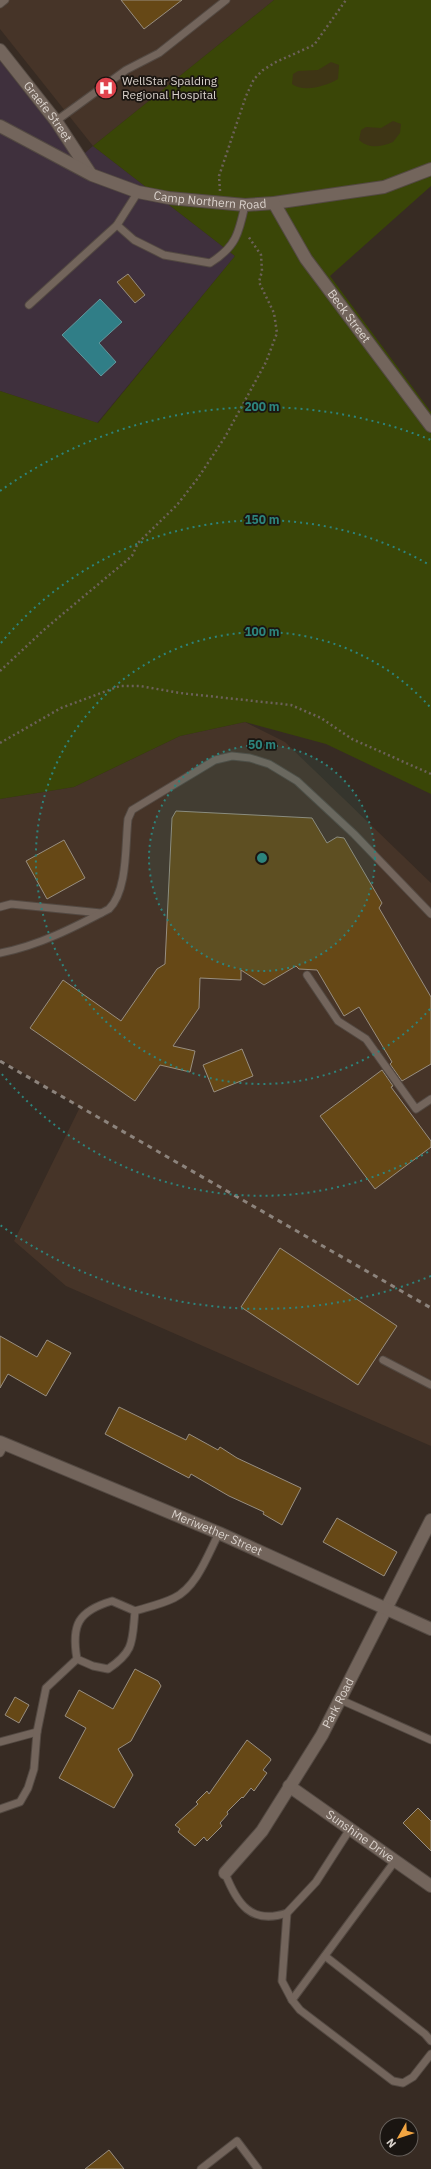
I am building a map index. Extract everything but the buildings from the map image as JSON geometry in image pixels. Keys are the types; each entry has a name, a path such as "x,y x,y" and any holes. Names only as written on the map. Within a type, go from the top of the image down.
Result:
{"street":[{"name":"Graefe Street","path":"0,50 56,121 92,175"},
{"name":"Camp Northern Road","path":"0,126 92,175 138,192 169,198 246,205 274,203 384,187 431,169"},
{"name":"Beck Street","path":"274,203 306,259 429,419"},
{"name":"Meriwether Street","path":"2,1446 219,1533 431,1629"},
{"name":"Park Road","path":"224,1873 262,1831 322,1735 341,1700 385,1608 431,1520"},
{"name":"Sunshine Drive","path":"289,1786 431,1886"}],"lane":[{"path":"0,4 5,0"},
{"path":"56,121 126,70 158,52 226,0"},
{"path":"29,305 117,225 138,192"},
{"path":"117,225 134,240 164,255 210,263 223,255 236,240 246,205"},
{"path":"0,952 18,950 53,937 101,913 116,902 122,888 128,819 132,810 215,760 232,756 250,758 269,764 297,781 354,834 431,914"},
{"path":"0,907 11,904 101,913"},
{"path":"307,975 338,1021 366,1039 416,1109 431,1099"},
{"path":"383,1360 431,1385"},
{"path":"77,1659 74,1639 76,1625 96,1606 112,1601 135,1611 174,1598 186,1589 200,1570 219,1533"},
{"path":"77,1659 93,1666 108,1669 123,1659 132,1644 135,1611"},
{"path":"0,1809 20,1802 28,1788 34,1769 37,1732 46,1688 77,1659"},
{"path":"341,1700 431,1740"},
{"path":"0,1742 37,1732"},
{"path":"224,1873 234,1895 247,1909 261,1917 273,1918 287,1913 316,1882 350,1829"},
{"path":"292,2000 395,1861"},
{"path":"287,1913 282,1981 292,2000 300,2010 393,2081 403,2083 414,2077 431,2054"},
{"path":"325,1956 425,2034 431,2041"},
{"path":"201,2169 237,2141 258,2169"}],"path":[{"path":"225,203 218,182 219,176 246,96 254,79 263,70 276,62 314,45 346,0"},
{"path":"0,671 46,628 132,556 138,543 177,505 198,478 225,437 262,369 277,333 277,325 260,282 262,271 261,255 241,225"},
{"path":"0,743 61,708 120,686 140,686 180,693 291,705 321,718 352,738 431,774"}],"shaded area":[{"name":"WellStar Spalding Regional Hospital","path":"0,0 274,0 93,146 0,29"},
{"path":"0,61 78,159 93,146 235,256 97,423 0,391"},
{"path":"245,722 285,742 431,883 431,1446 66,1286 14,1241 80,1107 0,1059 0,799 74,787 180,736"}],"green space":[{"path":"274,0 431,0 431,186 330,276 431,412 431,794 326,744 245,722 180,736 74,787 0,799 0,391 98,423 235,256 93,146"}],"sand":[{"path":"331,62 339,65 338,79 315,88 297,87 292,84 293,74 298,71 318,70"},
{"path":"393,121 401,124 400,133 393,142 384,145 371,146 359,140 361,130 366,127 381,128"}],"water":[{"path":"100,299 122,322 99,343 116,362 101,376 62,335"}],"railway":[{"path":"0,1061 431,1308"}],"place":[{"name":"WellStar Spalding Regional Hospital","path":"106,88"}]}
